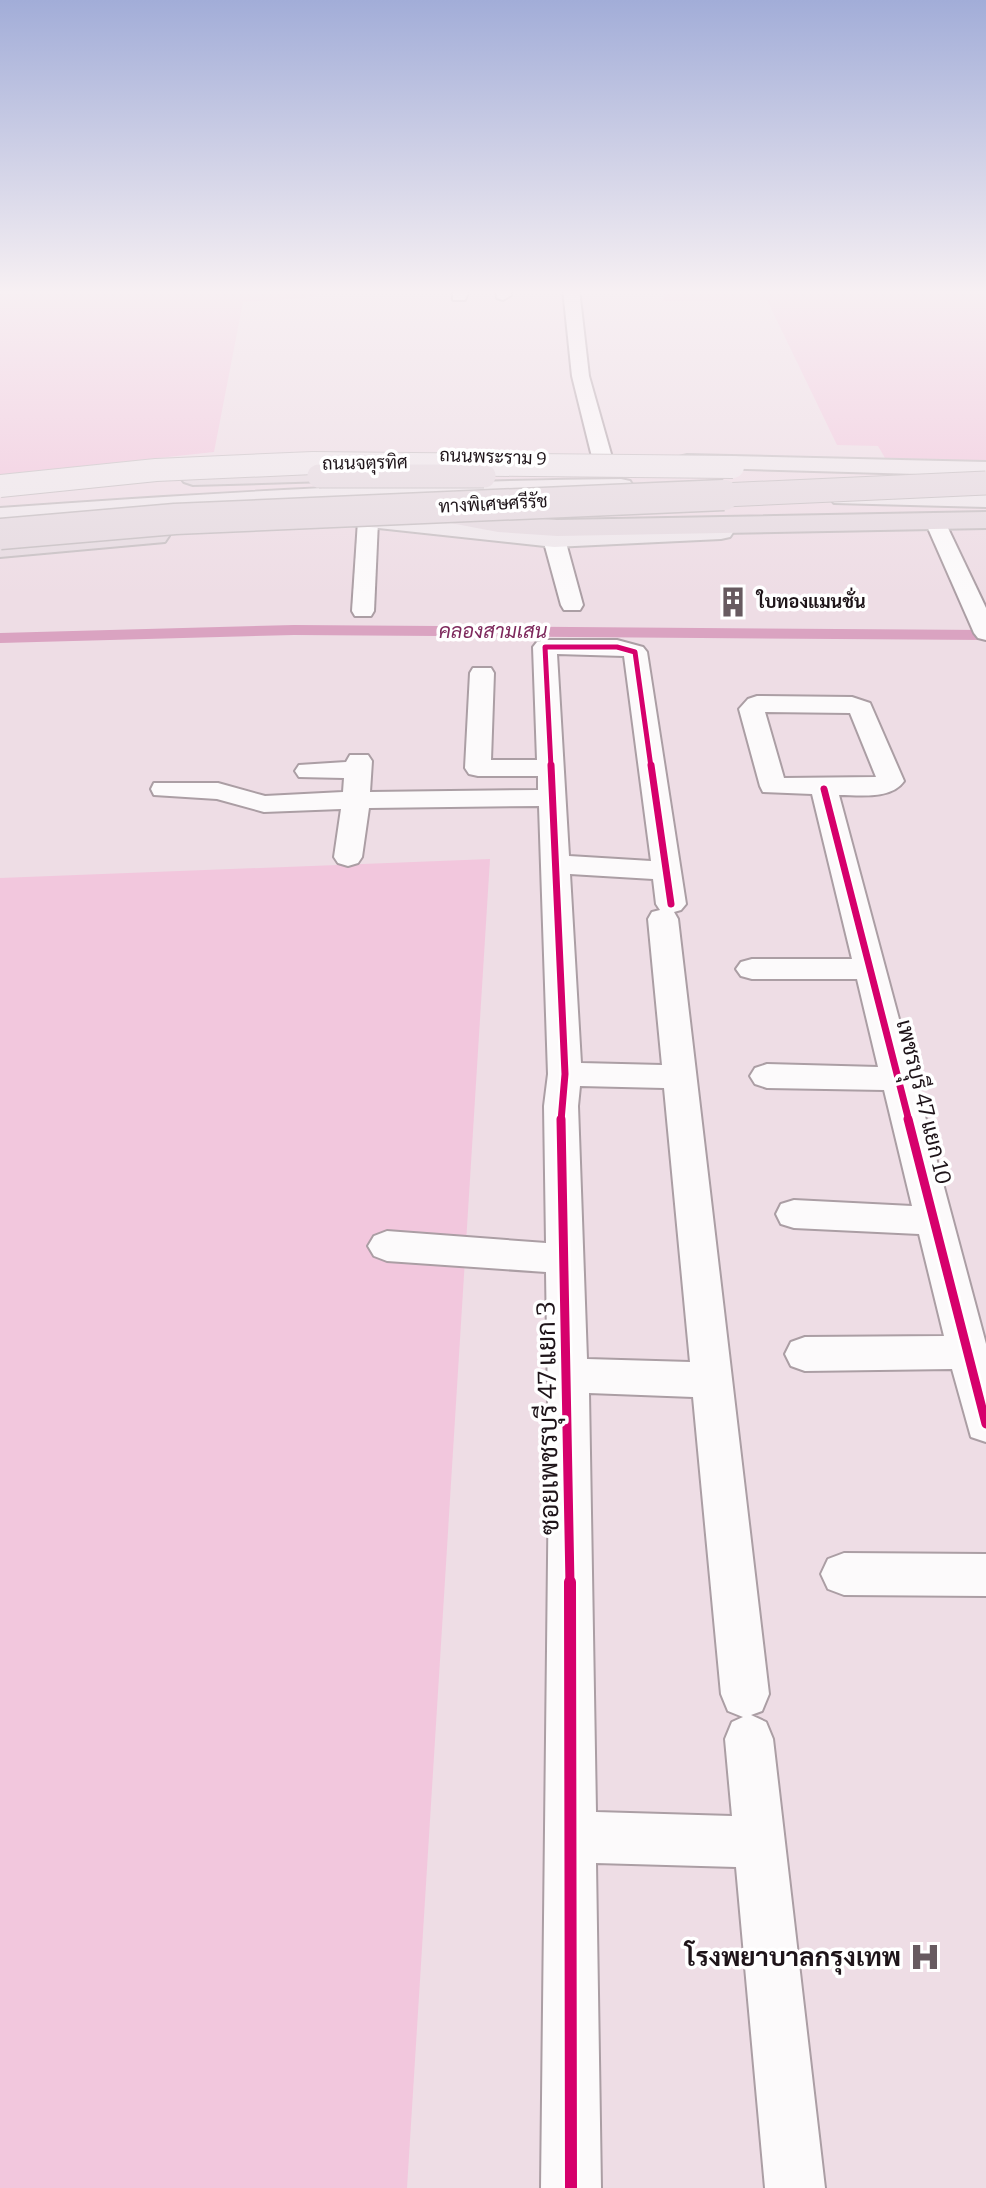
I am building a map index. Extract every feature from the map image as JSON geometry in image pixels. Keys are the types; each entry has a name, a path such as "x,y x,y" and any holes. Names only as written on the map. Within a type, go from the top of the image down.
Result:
{"highway":[{"path":"3,490 132,479 986,473"},
{"name":"ทางพิเศษศรีรัช","path":"3,539 175,519 986,483"},
{"name":"ทางพิเศษศรีรัช","path":"3,539 155,536 461,520 986,509"},
{"path":"371,511 444,514 556,534 986,521"},
{"path":"340,518 444,514"}],"main road":[{"name":"ถนนพระราม 9","path":"3,490 286,455 415,455 938,468 986,473"},
{"path":"590,487 603,461"},
{"name":"ถนนจตุรทิศ","path":"3,490 163,469 280,463 874,468"},
{"name":"ถนนพระราม 9","path":"3,490 104,513 371,511 596,494 986,483"},
{"name":"ถนนพระราม 9","path":"3,539 104,513 438,488 590,487 986,499"},
{"name":"ถนนพระราม 9","path":"340,518 371,511 556,534 937,526 986,521"},
{"path":"3,539 340,518"}],"street":[{"path":"582,391 587,419 603,461"},
{"path":"363,611 371,511"},
{"path":"937,526 983,626"},
{"path":"556,534 572,605"},
{"name":"ซอยเพชรบุรี 47 แยก 3","path":"571,2188 567,1375 561,1106 565,1074 544,649 549,645 605,647 635,652 666,871"},
{"path":"482,673 478,768 551,783"},
{"path":"852,705 861,708 891,781 876,787 824,789 778,788 770,785 752,706 852,705"},
{"path":"308,771 358,766 348,857"},
{"path":"164,789 218,791 264,804 356,800 551,783"},
{"name":"เพชรบุุรี 47 แยก 10","path":"824,789 986,1424"},
{"path":"554,864 666,871 678,1077 795,2188"},
{"path":"752,969 871,969"},
{"path":"565,1074 678,1077"},
{"path":"767,1076 900,1079"},
{"path":"794,1214 936,1221"},
{"path":"387,1246 565,1259"},
{"path":"805,1354 970,1352"},
{"path":"567,1375 710,1380"},
{"path":"844,1574 986,1575"},
{"path":"570,1837 758,1842"}],"shaded area":[{"path":"0,391 226,391 214,452 0,475"},
{"path":"811,391 986,391 986,464 888,463 878,446 837,445"},
{"path":"490,859 407,2188 0,2188 0,878"}],"waterway":[{"name":"คลองสามเสน","path":"0,638 294,630 986,635"}],"cycle path":[{"path":"571,2188 570,1470 561,1106 565,1074 545,647 617,647 635,652 671,904"},
{"path":"824,789 986,1424"}],"place":[{"name":"ใบทองแมนชั่น","path":"733,602"},
{"name":"โรงพยาบาลกรุงเทพ","path":"925,1957"}]}
